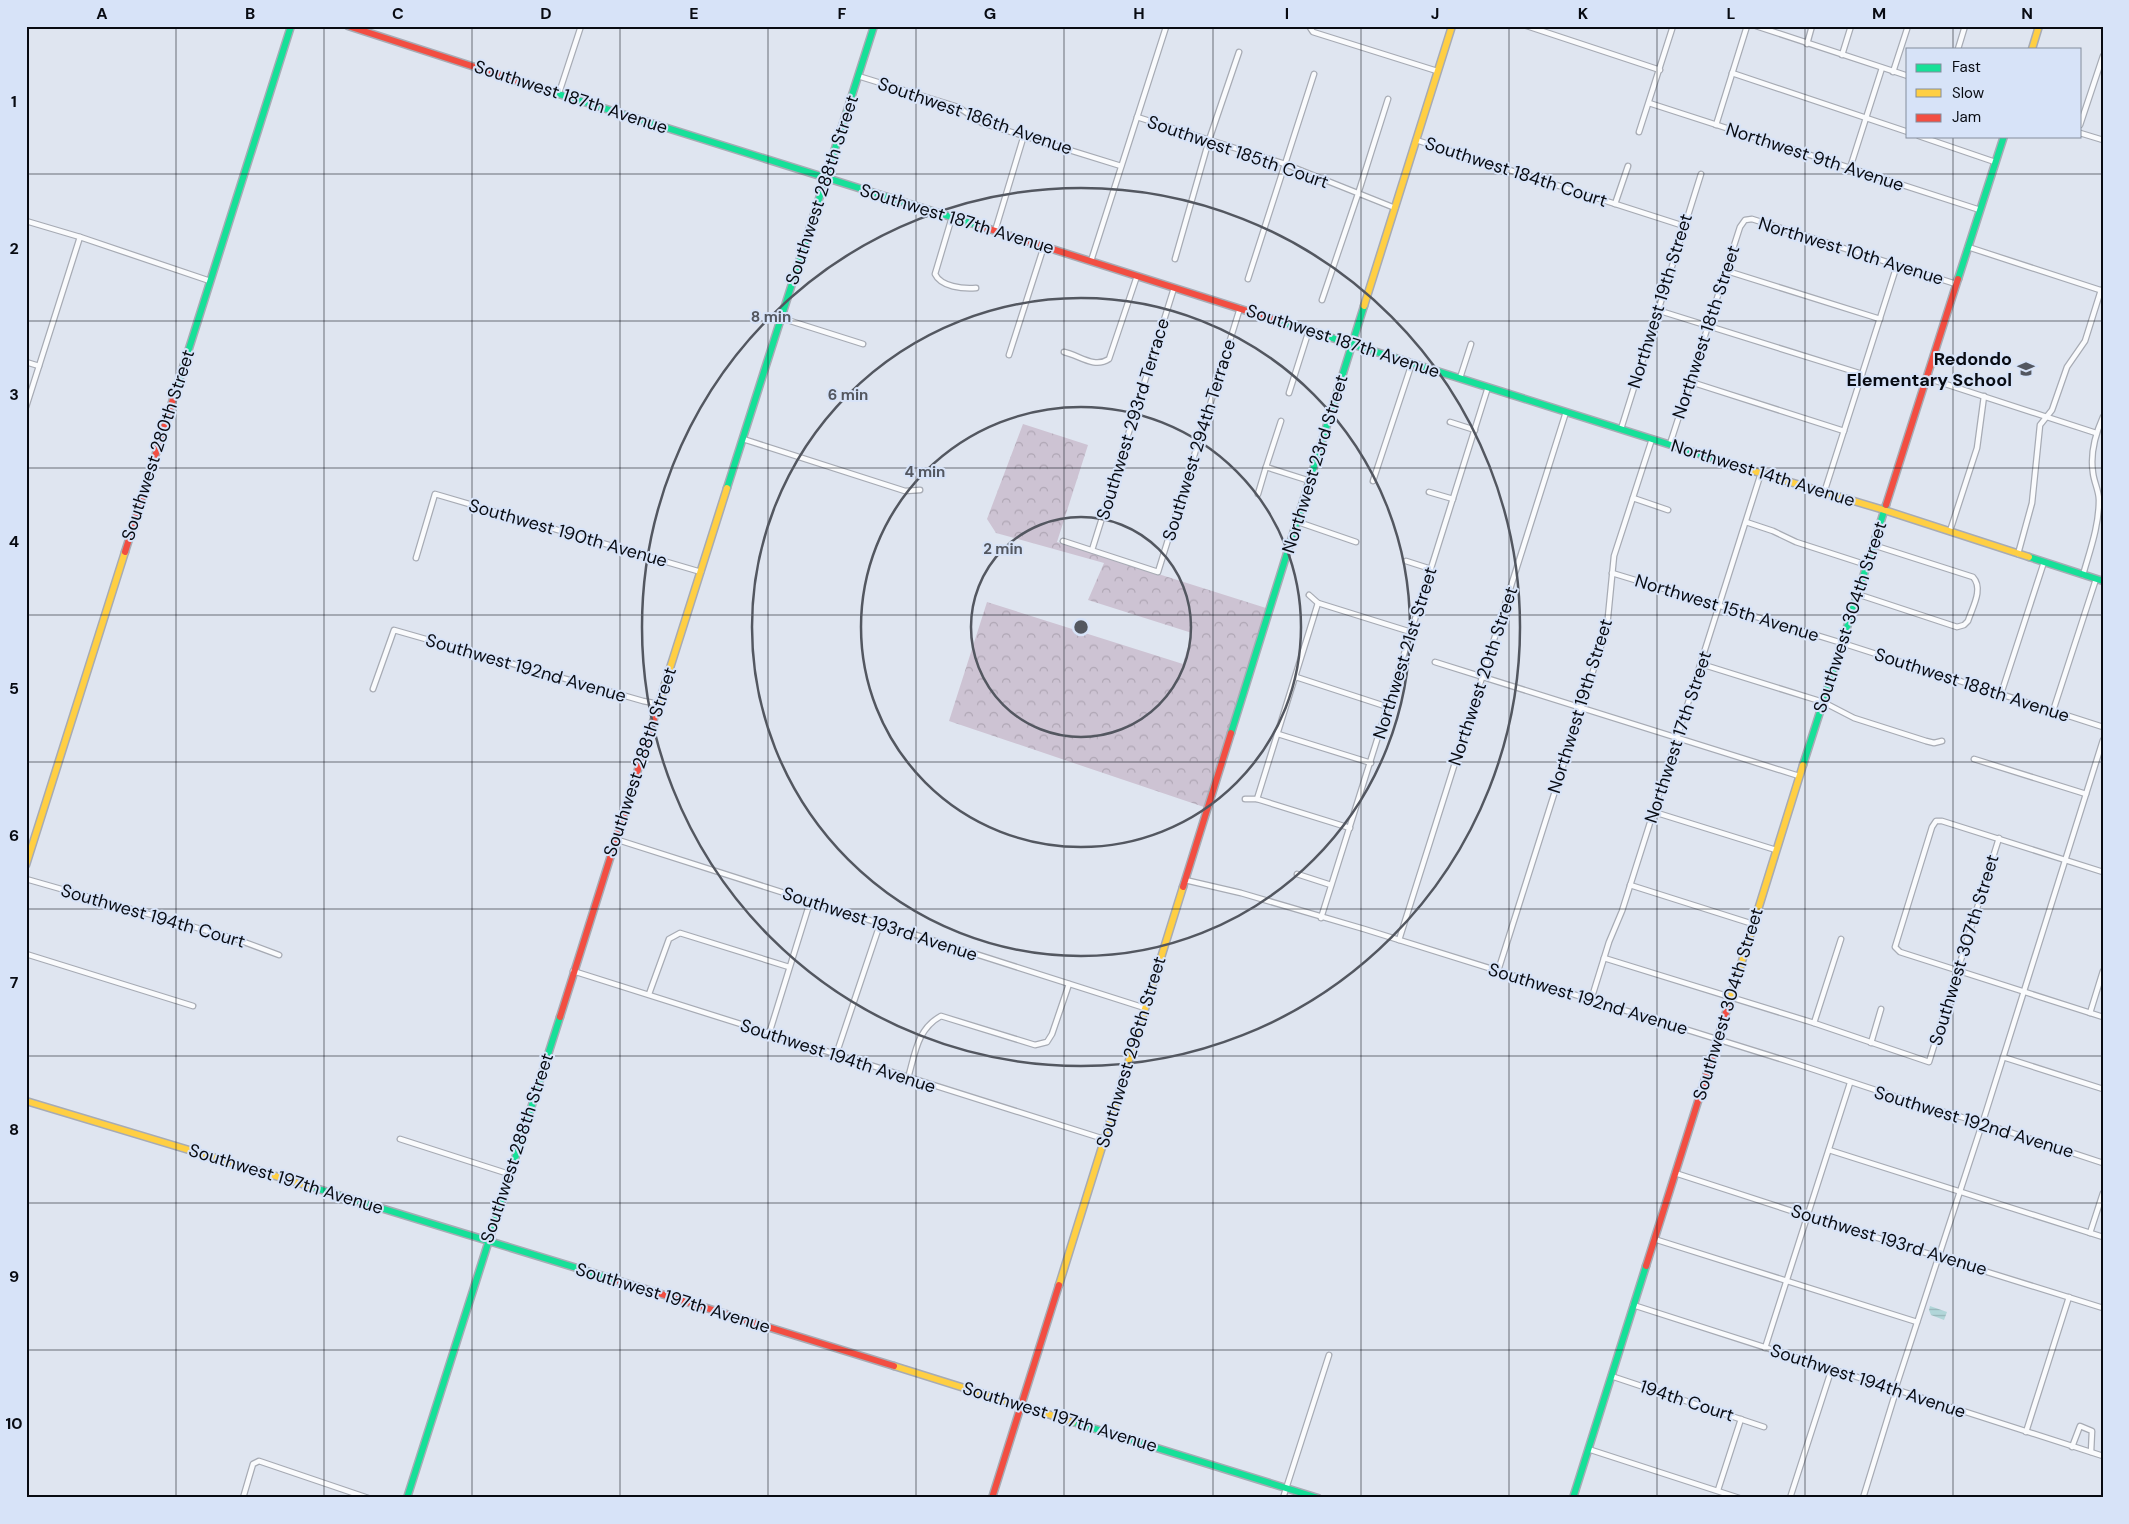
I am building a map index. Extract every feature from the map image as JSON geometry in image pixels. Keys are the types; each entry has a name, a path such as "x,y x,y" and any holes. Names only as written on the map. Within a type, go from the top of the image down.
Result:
{"street":[{"name":"Southwest 280th Street","path":"26,865 291,26"},
{"name":"Southwest 187th Avenue","path":"348,26 723,147 1044,246 1566,412"},
{"path":"559,93 581,26"},
{"name":"Southwest 288th Street","path":"407,1498 487,1240 874,26"},
{"path":"1395,208 1452,26"},
{"path":"1528,26 1660,70"},
{"path":"1639,132 1673,26"},
{"path":"1716,125 1747,26"},
{"path":"1756,26 1906,75"},
{"path":"1807,44 1812,26"},
{"path":"1842,55 1851,26"},
{"path":"1894,72 1908,26"},
{"path":"1958,48 1965,26"},
{"path":"2032,48 2038,26"},
{"path":"1091,261 1166,27"},
{"path":"1310,27 1313,32 1437,71"},
{"path":"1175,259 1209,140 1240,52"},
{"path":"2082,119 2103,56"},
{"path":"1850,168 1882,68"},
{"path":"1732,73 1906,131"},
{"path":"1248,279 1314,74"},
{"name":"Southwest 186th Avenue","path":"858,76 958,107 982,122 1121,166"},
{"path":"1322,300 1388,99"},
{"name":"Northwest 9th Avenue","path":"1649,103 1980,210"},
{"name":"Southwest 185th Court","path":"1137,117 1285,164 1395,208"},
{"path":"2082,133 2103,140"},
{"path":"995,231 1024,135"},
{"path":"1925,138 1995,162"},
{"name":"Southwest 304th Street","path":"1573,1498 1822,702 2003,138"},
{"name":"Southwest 184th Court","path":"1416,140 1684,226"},
{"path":"1615,204 1628,166"},
{"name":"Northwest 19th Street","path":"1620,429 1701,174"},
{"name":"Northwest 23rd Street","path":"1271,606 1395,208"},
{"path":"952,218 935,274 942,282 963,288 976,288"},
{"name":"Northwest 10th Avenue","path":"1745,220 1752,219 1956,284"},
{"name":"Northwest 18th Street","path":"1670,444 1740,227 1745,220"},
{"path":"26,221 80,237 210,281"},
{"path":"26,407 80,237"},
{"path":"1009,355 1044,246"},
{"path":"1968,247 2102,290 2086,341 2067,367 2052,410 2040,425 2032,503 2018,554"},
{"path":"1824,493 1897,265"},
{"path":"1727,271 1880,319"},
{"path":"1064,352 1097,363 1106,361 1112,355 1137,276"},
{"name":"Southwest 293rd Terrace","path":"1092,550 1174,288"},
{"name":"Southwest 294th Terrace","path":"1092,550 1158,572 1240,308"},
{"path":"1657,310 1862,374"},
{"path":"781,318 863,344"},
{"path":"1289,392 1309,330"},
{"path":"1460,378 1471,344"},
{"path":"26,362 39,366"},
{"path":"1373,481 1412,363"},
{"path":"1927,378 2096,433"},
{"path":"1691,382 1844,431"},
{"name":"Northwest 21st Street","path":"1321,918 1488,387"},
{"path":"1950,531 1977,448 1984,396"},
{"name":"Northwest 14th Avenue","path":"1566,412 1884,510 2103,581"},
{"name":"Northwest 20th Street","path":"1399,940 1566,412"},
{"path":"2083,575 2097,526 2101,496 2093,474 2092,460 2096,433 2103,417"},
{"path":"1258,494 1281,422"},
{"path":"1450,422 1475,430"},
{"path":"743,439 905,491 920,490"},
{"name":"Northwest 19th Street","path":"1498,971 1607,627 1614,556 1652,439"},
{"path":"1266,467 1310,481"},
{"name":"Northwest 17th Street","path":"1591,1000 1654,812 1761,473"},
{"path":"1428,492 1453,499"},
{"name":"Southwest 190th Avenue","path":"416,558 435,494 701,572"},
{"path":"1633,498 1668,510"},
{"path":"1298,522 1356,542"},
{"path":"1746,522 1773,531 1796,542 1867,565"},
{"path":"1063,541 1092,550"},
{"path":"1857,594 1957,627 1968,621 1979,588 1978,582 1973,578 1873,545"},
{"path":"1406,561 1431,569"},
{"path":"2000,694 2044,562"},
{"name":"Northwest 15th Avenue","path":"1612,573 1842,643"},
{"path":"2053,711 2096,579"},
{"path":"1309,595 1318,603 1411,632"},
{"path":"1257,799 1318,603"},
{"name":"Southwest 296th Street","path":"992,1498 1271,606"},
{"name":"Southwest 192nd Avenue","path":"373,688 394,630 659,704"},
{"name":"Southwest 188th Avenue","path":"1842,643 2103,727"},
{"path":"1435,662 1799,776"},
{"path":"1701,664 1822,702 1854,718 1917,738 1934,743 1942,740"},
{"path":"1296,677 1388,707"},
{"path":"1278,734 1370,763"},
{"path":"1863,1498 1917,1322 2103,740"},
{"path":"1974,759 2086,794"},
{"path":"1245,799 1257,799 1350,828"},
{"path":"1654,812 1776,850"},
{"path":"2103,872 1999,838 1942,821 1936,822 1932,827 1896,942 1897,950 2103,1017"},
{"name":"Southwest 307th Street","path":"1871,1043 1929,1062 1999,838"},
{"name":"Southwest 193rd Avenue","path":"615,839 1145,1008"},
{"path":"1297,874 1331,885"},
{"name":"Southwest 194th Court","path":"26,880 236,939 279,955"},
{"name":"Southwest 192nd Avenue","path":"1185,880 1241,893 1399,940 1717,1039 2103,1163"},
{"path":"1630,886 1753,924"},
{"path":"769,1034 810,902"},
{"path":"836,1054 880,924"},
{"path":"649,994 669,939 680,933 790,967"},
{"path":"1814,1023 1841,938"},
{"path":"26,954 193,1006"},
{"path":"1604,958 1814,1023 1871,1043 1881,1009"},
{"name":"Southwest 194th Avenue","path":"573,971 1104,1139"},
{"path":"2090,1013 2103,971"},
{"path":"908,1078 922,1034 929,1022 940,1016 1035,1044 1047,1042 1052,1034 1069,984"},
{"path":"2003,1057 2103,1089"},
{"path":"1765,1348 1850,1083"},
{"name":"Southwest 197th Avenue","path":"26,1101 1021,1404 1318,1498"},
{"path":"400,1139 509,1174"},
{"path":"1829,1150 2103,1237"},
{"name":"Southwest 193rd Avenue","path":"1675,1173 2103,1308"},
{"path":"2090,1233 2103,1193"},
{"path":"1654,1239 1917,1322"},
{"path":"2026,1432 2069,1297"},
{"name":"Southwest 194th Avenue","path":"1634,1305 2103,1456"},
{"path":"1283,1498 1329,1355"},
{"path":"1790,1498 1832,1368"},
{"name":"194th Court","path":"1611,1376 1764,1427"},
{"path":"1718,1490 1741,1419"},
{"path":"2072,1447 2077,1431 2080,1426 2084,1426 2092,1431 2091,1452"},
{"path":"1588,1450 1739,1498"},
{"path":"242,1498 253,1464 258,1461 368,1498"}],"green space":[{"path":"1023,424 1088,445 1057,542 1266,608 1204,807 949,721 987,602 1183,664 1192,633 1088,600 1104,563 996,533 987,519"}],"shaded area":[{"path":"1930,1306 1947,1312 1944,1320 1931,1315"}],"traffic: fast":[{"path":"174,396 291,26"},
{"path":"727,488 874,26"},
{"path":"549,91 980,226"},
{"path":"1958,279 2003,138"},
{"path":"1231,733 1364,306"},
{"path":"1272,319 1750,470"},
{"path":"1803,765 1886,505"},
{"path":"2029,557 2103,581"},
{"path":"407,1498 560,1017"},
{"path":"312,1187 616,1280"},
{"path":"1573,1498 1646,1266"},
{"path":"1073,1422 1318,1498"}],"traffic: slow":[{"path":"1364,306 1452,26"},
{"path":"2032,48 2039,26"},
{"path":"1750,470 1884,510 2029,557"},
{"path":"658,706 727,488"},
{"path":"26,865 125,552"},
{"path":"1729,1003 1803,765"},
{"path":"1059,1285 1183,887"},
{"path":"26,1101 312,1187"},
{"path":"894,1366 1073,1422"}],"traffic: jam":[{"path":"348,26 549,91"},
{"path":"980,226 1272,319"},
{"path":"1886,505 1958,279"},
{"path":"125,552 174,396"},
{"path":"560,1017 658,706"},
{"path":"1183,887 1231,733"},
{"path":"1646,1266 1729,1003"},
{"path":"616,1280 894,1366"},
{"path":"992,1498 1059,1285"}],"place":[{"name":"Redondo Elementary School","path":"2026,369"}]}
